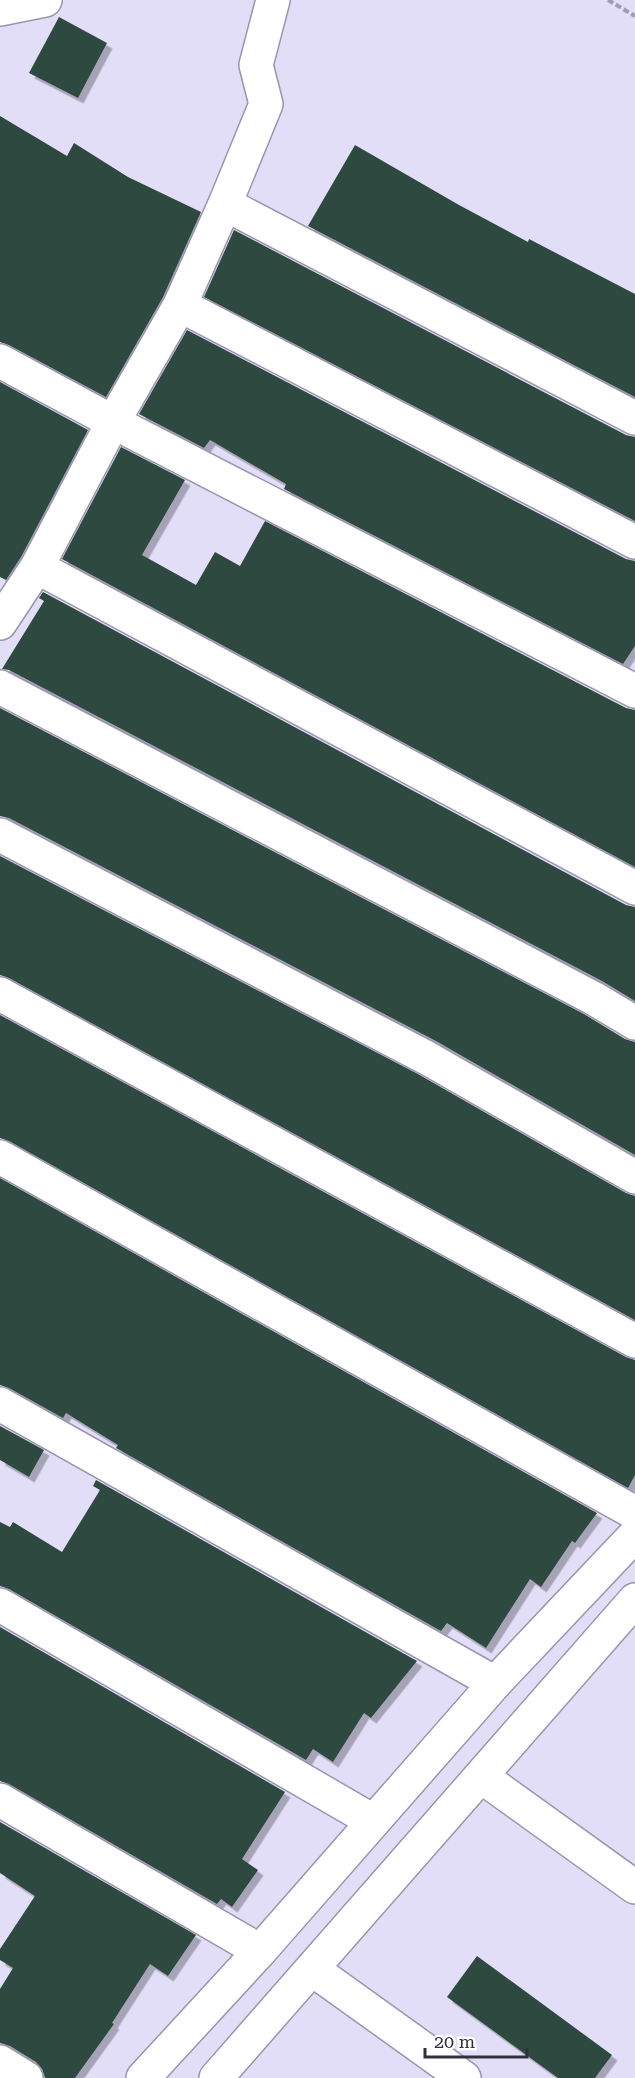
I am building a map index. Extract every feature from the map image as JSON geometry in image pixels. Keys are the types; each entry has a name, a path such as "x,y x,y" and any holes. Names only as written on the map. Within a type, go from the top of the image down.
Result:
{"street":[{"path":"0,9 40,0"},
{"path":"0,623 37,567 113,422 180,305 225,204 266,104 256,65 273,0"},
{"path":"225,204 635,418"},
{"path":"180,305 635,542"},
{"path":"0,361 113,422 635,691"},
{"path":"37,567 635,888"},
{"path":"0,687 583,993 635,1023"},
{"path":"0,835 427,1058 635,1177"},
{"path":"0,994 635,1341"},
{"path":"0,1157 635,1514"},
{"path":"0,1404 495,1683"},
{"path":"143,2078 260,1951 495,1683 635,1535"},
{"path":"216,2078 635,1600"},
{"path":"0,1605 373,1821"},
{"path":"482,1777 635,1887"},
{"path":"0,1800 260,1951"},
{"path":"312,1970 464,2078"},
{"path":"0,2062 26,2078"}],"path":[{"path":"608,0 635,16"}],"building":[{"path":"59,17 107,43 78,98 29,73"},
{"path":"0,116 67,156 74,143 128,177 201,212 163,297 106,397 0,342"},
{"path":"355,145 528,242 529,239 635,294 635,397 308,226"},
{"path":"234,230 626,435 635,437 635,521 204,297"},
{"path":"187,330 626,559 635,561 635,646 623,664 284,489 286,484 210,440 204,448 139,414"},
{"path":"0,382 88,430 21,557 6,580 0,577"},
{"path":"121,447 185,480 142,555 196,585 215,552 240,566 265,521 626,708 635,710 635,867 62,559"},
{"path":"43,592 626,905 635,907 635,1001 602,981 9,670 2,669 44,601 39,598"},
{"path":"0,708 584,1014 625,1039 635,1042 635,1155 436,1041 9,818 0,816"},
{"path":"0,856 418,1074 635,1196 635,1320 0,975"},
{"path":"0,1015 635,1360 635,1475 628,1488 0,1138"},
{"path":"0,1178 597,1513 575,1543 572,1541 541,1587 530,1579 486,1648 447,1623 441,1631 116,1448 118,1445 66,1413 63,1418 0,1385"},
{"path":"0,1426 44,1450 29,1477 0,1460"},
{"path":"96,1480 417,1661 371,1718 364,1713 333,1762 313,1749 306,1760 9,1589 0,1586 0,1522 10,1527 13,1522 62,1552 100,1490 93,1486"},
{"path":"0,1627 285,1792 242,1859 258,1870 232,1907 221,1899 217,1904 9,1784 0,1781"},
{"path":"0,1822 196,1935 168,1976 150,1964 112,2023 114,2024 75,2078 45,2078 36,2062 10,2046 0,2043 0,1989 13,1968 0,1960 0,1949 35,1896 0,1873"},
{"path":"477,1956 612,2055 595,2078 558,2078 447,1997"}]}
